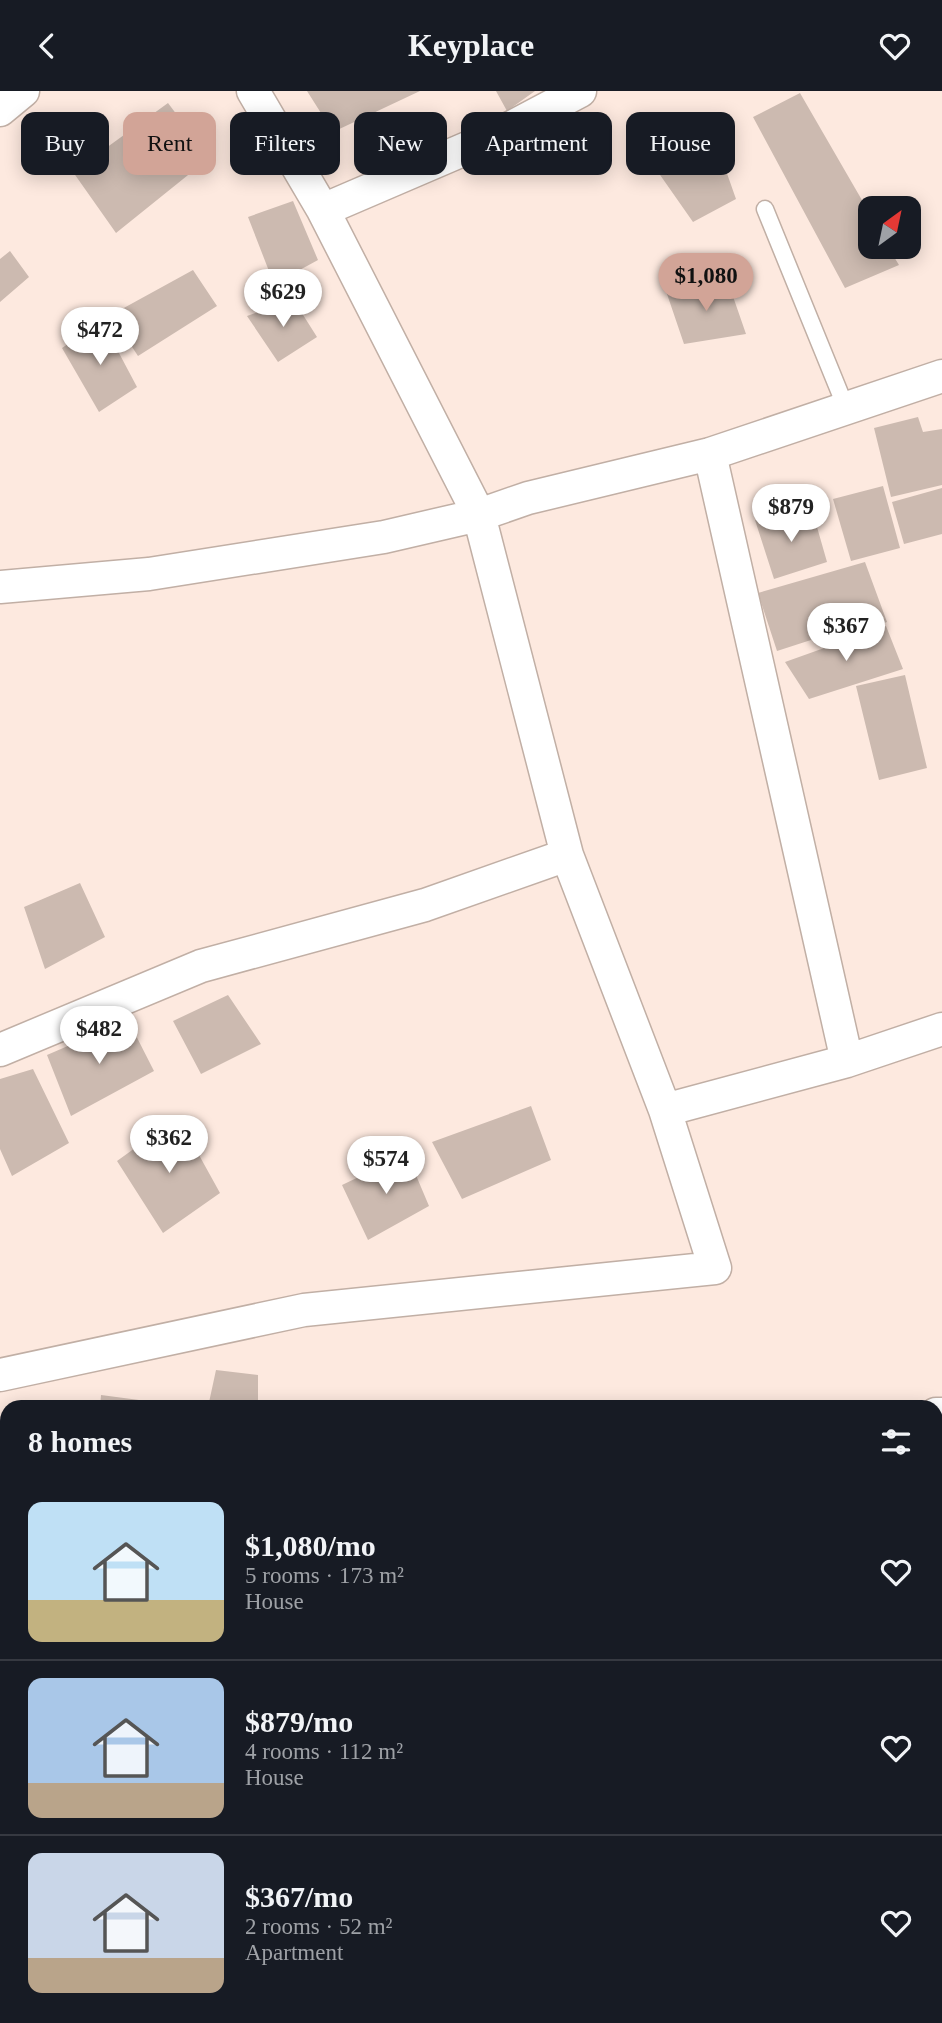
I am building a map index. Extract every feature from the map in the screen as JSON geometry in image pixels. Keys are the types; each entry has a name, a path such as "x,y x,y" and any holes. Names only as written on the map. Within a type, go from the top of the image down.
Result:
{"street":[{"path":"0,110 23,91"},
{"path":"0,1375 304,1310 715,1268 665,1110 567,855 479,515 323,210 253,91"},
{"path":"323,210 494,137 580,91"},
{"path":"0,587 149,574 384,537 479,515 528,498 710,454 942,376"},
{"path":"710,454 847,1061"},
{"path":"0,1050 201,966 425,905 567,855"},
{"path":"665,1110 847,1061 942,1029"}],"lane":[{"path":"765,209 846,408"}],"building":[{"path":"307,91 420,91 375,112 354,112 354,122 340,129 340,112 320,112"},
{"path":"496,91 535,91 507,111"},
{"path":"800,93 860,196 858,259 895,259 899,265 845,288 753,117"},
{"path":"168,103 175,112 156,112"},
{"path":"123,136 123,175 188,175 116,233 75,175 109,175 109,146"},
{"path":"660,175 728,175 736,199 693,222"},
{"path":"293,201 318,260 274,284 248,217"},
{"path":"10,251 29,277 0,302 0,259"},
{"path":"193,270 217,306 138,356 111,315"},
{"path":"728,282 746,334 684,344 667,294"},
{"path":"293,299 317,337 278,362 247,316"},
{"path":"102,321 137,387 99,412 62,348"},
{"path":"918,417 923,432 942,429 942,485 891,497 874,428"},
{"path":"883,486 900,548 851,561 833,499"},
{"path":"942,488 942,534 904,544 892,502"},
{"path":"813,513 827,562 774,579 755,520"},
{"path":"865,562 887,622 859,632 848,628 777,651 758,593"},
{"path":"886,626 903,669 809,699 785,662"},
{"path":"905,675 927,768 879,780 856,686"},
{"path":"80,883 105,937 45,969 24,907"},
{"path":"228,995 261,1044 201,1074 173,1021"},
{"path":"128,1020 154,1071 71,1116 47,1055"},
{"path":"33,1069 69,1143 12,1176 0,1149 0,1079"},
{"path":"531,1106 551,1160 462,1199 432,1142"},
{"path":"178,1117 220,1193 163,1233 117,1161"},
{"path":"407,1154 429,1206 368,1240 342,1185"},
{"path":"216,1370 258,1375 258,1400 210,1400"},
{"path":"101,1395 139,1400 101,1400"}]}
